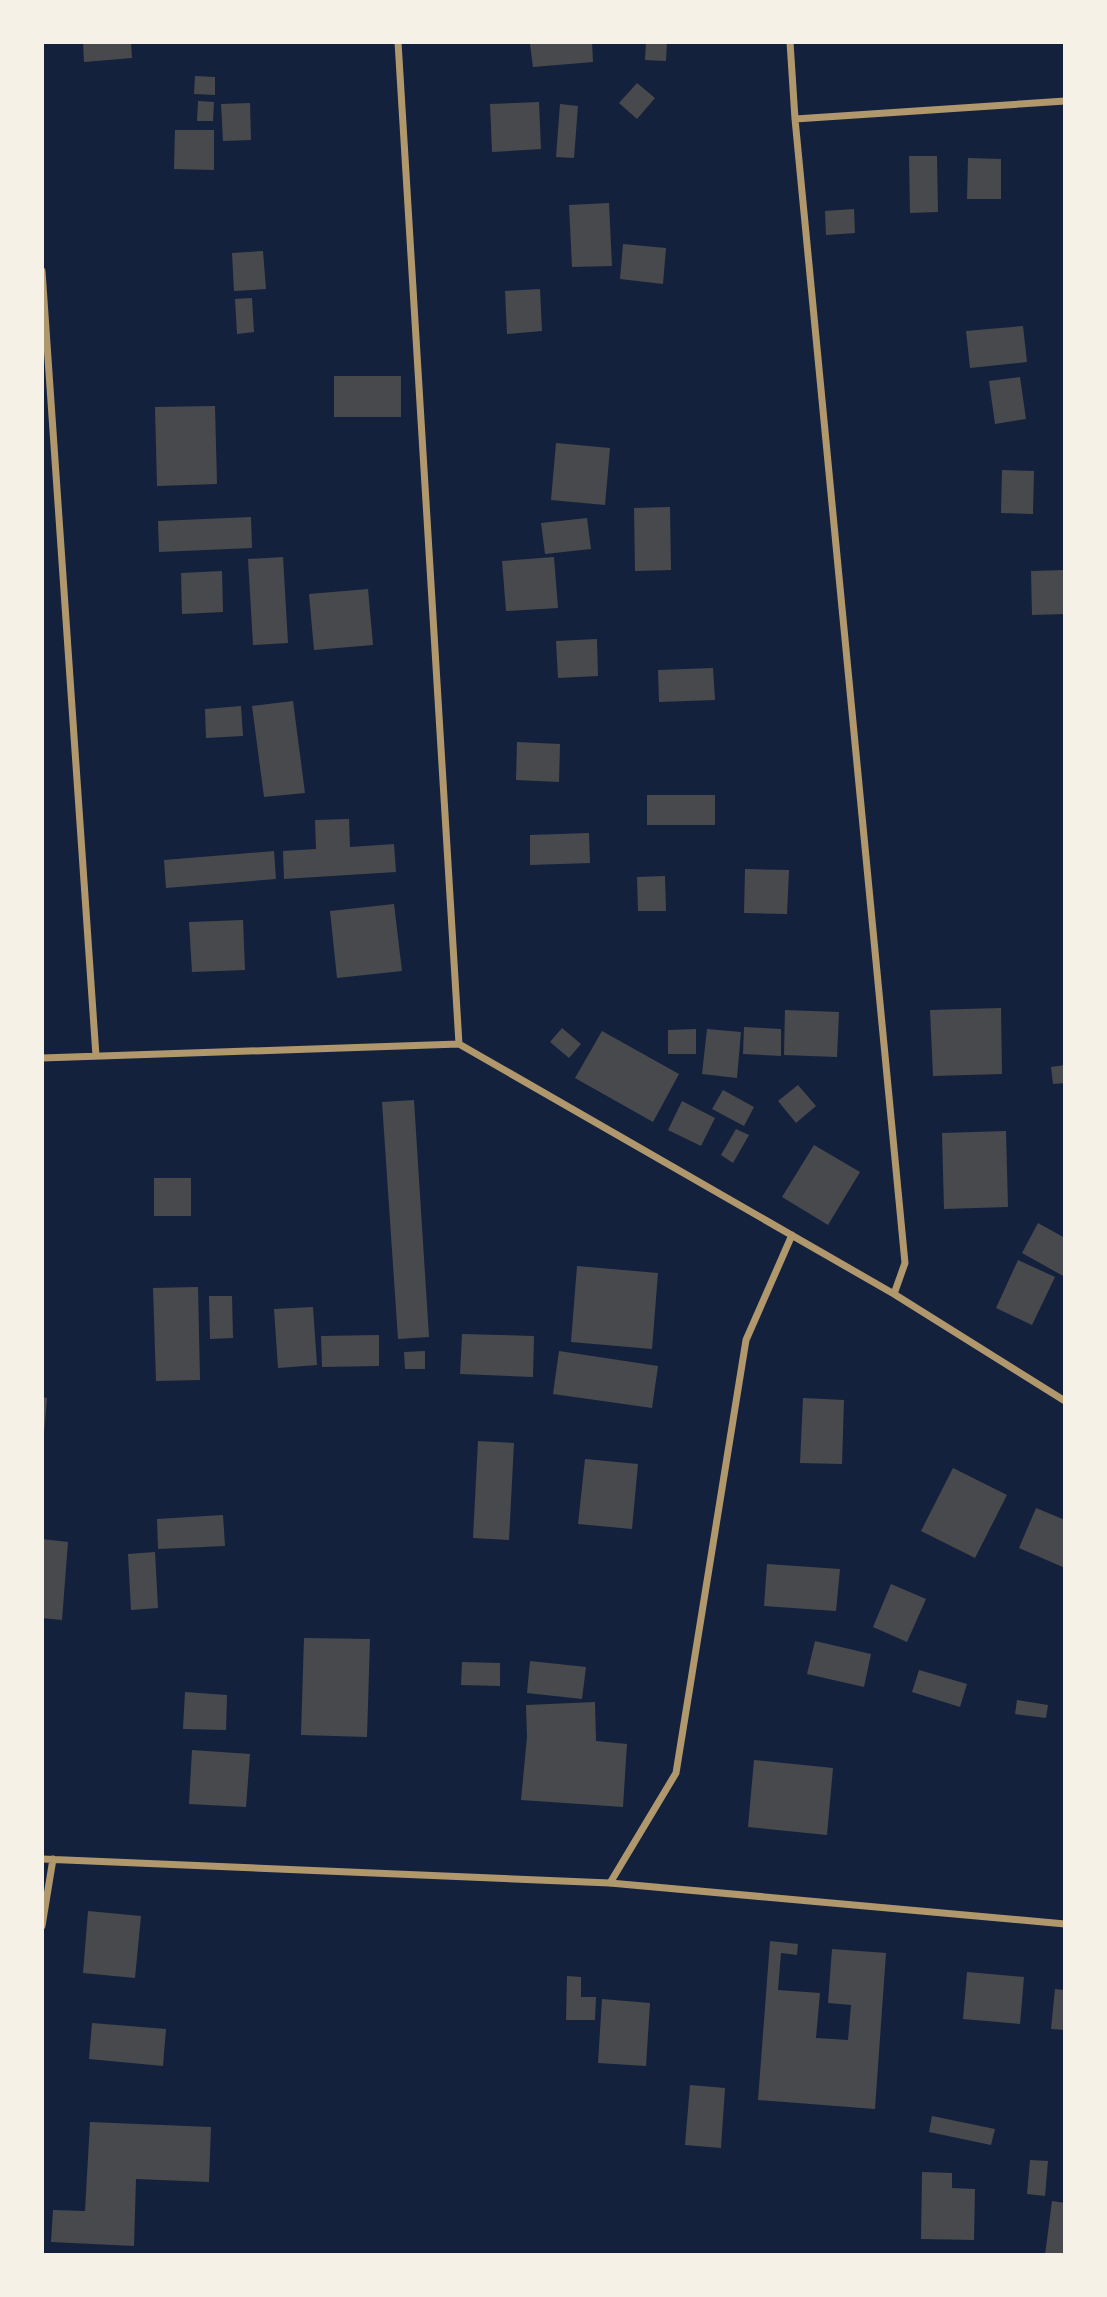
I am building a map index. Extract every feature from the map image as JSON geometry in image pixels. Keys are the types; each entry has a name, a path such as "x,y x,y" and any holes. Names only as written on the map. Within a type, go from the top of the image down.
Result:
{"street":[{"path":"397,42 458,1044"},
{"path":"790,42 795,119 905,1263 894,1294"},
{"path":"795,119 1065,102"},
{"path":"42,271 96,1056"},
{"path":"42,1058 458,1044 894,1294 1065,1401"},
{"path":"610,1882 676,1773 746,1340 792,1235"},
{"path":"42,1858 610,1882 1065,1924"},
{"path":"42,1926 53,1860"}],"building":[{"path":"83,42 131,42 132,58 84,62"},
{"path":"592,42 593,62 533,67 530,44"},
{"path":"646,42 667,42 666,61 645,60"},
{"path":"195,76 215,77 215,95 194,94"},
{"path":"637,83 655,98 637,119 619,103"},
{"path":"198,101 214,102 213,121 197,121"},
{"path":"539,102 541,149 492,152 490,104"},
{"path":"250,103 251,140 223,141 221,104"},
{"path":"560,104 578,106 574,158 556,157"},
{"path":"175,130 214,130 214,170 174,169"},
{"path":"909,156 937,156 938,212 910,213"},
{"path":"968,158 1001,159 1001,199 967,199"},
{"path":"609,203 612,266 572,267 569,205"},
{"path":"854,209 855,233 826,235 825,211"},
{"path":"623,244 666,248 663,284 620,279"},
{"path":"263,251 266,289 234,291 232,253"},
{"path":"540,289 542,331 507,334 505,291"},
{"path":"252,298 254,332 237,334 235,299"},
{"path":"1023,326 1027,362 970,368 966,331"},
{"path":"334,376 401,376 401,417 334,417"},
{"path":"1020,377 1026,419 995,424 989,381"},
{"path":"215,406 217,484 157,486 155,407"},
{"path":"556,443 610,448 605,505 551,500"},
{"path":"1002,470 1034,471 1033,514 1001,513"},
{"path":"670,507 671,570 635,571 634,508"},
{"path":"251,517 252,548 159,552 158,521"},
{"path":"587,518 591,549 545,554 541,523"},
{"path":"283,557 288,643 253,645 248,559"},
{"path":"554,557 558,608 506,611 502,561"},
{"path":"1065,570 1065,614 1032,615 1031,571"},
{"path":"222,571 223,612 182,614 181,573"},
{"path":"368,589 373,645 314,650 309,594"},
{"path":"597,639 598,676 558,678 556,641"},
{"path":"713,668 715,700 659,702 658,670"},
{"path":"293,701 305,793 264,797 252,706"},
{"path":"241,706 243,736 206,738 205,709"},
{"path":"517,742 560,744 559,782 516,780"},
{"path":"647,795 715,795 715,825 647,825"},
{"path":"349,819 350,847 394,844 396,872 284,879 283,851 316,849 315,820"},
{"path":"589,833 590,863 530,865 530,835"},
{"path":"274,851 276,879 166,888 164,860"},
{"path":"745,869 789,870 787,914 744,913"},
{"path":"665,876 666,911 638,911 637,877"},
{"path":"394,904 402,971 337,978 330,911"},
{"path":"243,920 245,970 192,972 189,922"},
{"path":"1001,1008 1002,1074 933,1076 930,1010"},
{"path":"785,1010 839,1012 837,1057 784,1055"},
{"path":"744,1027 781,1029 781,1056 743,1054"},
{"path":"562,1028 581,1044 569,1058 550,1042"},
{"path":"696,1029 696,1054 668,1054 668,1030"},
{"path":"707,1029 741,1032 737,1078 702,1074"},
{"path":"602,1031 679,1074 653,1122 575,1078"},
{"path":"1065,1065 1065,1083 1053,1084 1051,1067"},
{"path":"798,1085 816,1106 796,1123 778,1101"},
{"path":"723,1090 754,1107 744,1126 712,1109"},
{"path":"414,1100 429,1337 398,1339 382,1102"},
{"path":"682,1101 715,1118 701,1146 668,1130"},
{"path":"736,1129 749,1135 733,1163 721,1155"},
{"path":"1006,1131 1008,1207 944,1209 942,1133"},
{"path":"814,1145 860,1172 828,1225 782,1197"},
{"path":"154,1178 191,1178 191,1216 154,1216"},
{"path":"1038,1223 1065,1238 1065,1277 1022,1253"},
{"path":"1018,1260 1055,1277 1032,1325 996,1308"},
{"path":"577,1266 658,1273 652,1349 571,1342"},
{"path":"198,1287 200,1380 156,1381 153,1288"},
{"path":"209,1296 232,1296 233,1338 210,1339"},
{"path":"313,1307 317,1365 278,1368 274,1309"},
{"path":"462,1334 534,1336 533,1377 460,1374"},
{"path":"379,1335 379,1366 322,1367 321,1336"},
{"path":"425,1351 425,1369 405,1369 404,1352"},
{"path":"559,1351 658,1366 652,1408 553,1394"},
{"path":"42,1397 47,1398 44,1433 42,1433"},
{"path":"803,1398 844,1400 842,1464 800,1463"},
{"path":"478,1441 514,1443 509,1540 473,1538"},
{"path":"585,1459 638,1464 632,1529 578,1524"},
{"path":"953,1468 1007,1495 975,1558 921,1531"},
{"path":"1036,1508 1065,1520 1065,1568 1019,1548"},
{"path":"223,1515 225,1546 158,1549 157,1519"},
{"path":"42,1539 68,1542 62,1620 42,1618"},
{"path":"155,1552 158,1608 131,1610 128,1554"},
{"path":"767,1564 840,1569 836,1611 764,1606"},
{"path":"891,1584 926,1599 907,1642 873,1627"},
{"path":"304,1638 370,1639 367,1737 301,1735"},
{"path":"815,1641 871,1654 864,1687 807,1674"},
{"path":"530,1661 586,1667 582,1699 527,1693"},
{"path":"462,1662 500,1663 500,1686 461,1685"},
{"path":"919,1670 967,1684 960,1707 912,1692"},
{"path":"185,1692 227,1695 226,1730 183,1729"},
{"path":"1017,1700 1048,1705 1046,1718 1015,1714"},
{"path":"595,1702 596,1741 627,1744 623,1807 521,1800 527,1737 526,1705"},
{"path":"192,1750 250,1754 246,1807 189,1804"},
{"path":"754,1760 833,1768 827,1835 748,1827"},
{"path":"88,1911 141,1916 135,1978 83,1973"},
{"path":"770,1941 798,1944 797,1955 781,1953 778,1990 820,1993 816,2038 848,2040 851,2005 828,2003 832,1949 886,1953 875,2109 758,2100"},
{"path":"967,1972 1024,1977 1020,2024 963,2019"},
{"path":"567,1976 581,1977 581,1997 596,1997 595,2020 566,2020"},
{"path":"1055,1989 1065,1990 1065,2030 1051,2029"},
{"path":"602,1999 650,2003 646,2066 598,2063"},
{"path":"92,2023 166,2029 163,2066 89,2059"},
{"path":"690,2085 725,2088 721,2148 685,2145"},
{"path":"932,2116 995,2129 991,2145 929,2132"},
{"path":"90,2122 211,2127 209,2182 136,2179 134,2246 51,2242 53,2210 85,2211"},
{"path":"1030,2160 1048,2161 1045,2196 1027,2194"},
{"path":"922,2172 952,2173 952,2188 975,2189 974,2240 921,2239"},
{"path":"1052,2201 1065,2203 1065,2255 1045,2255"}]}
